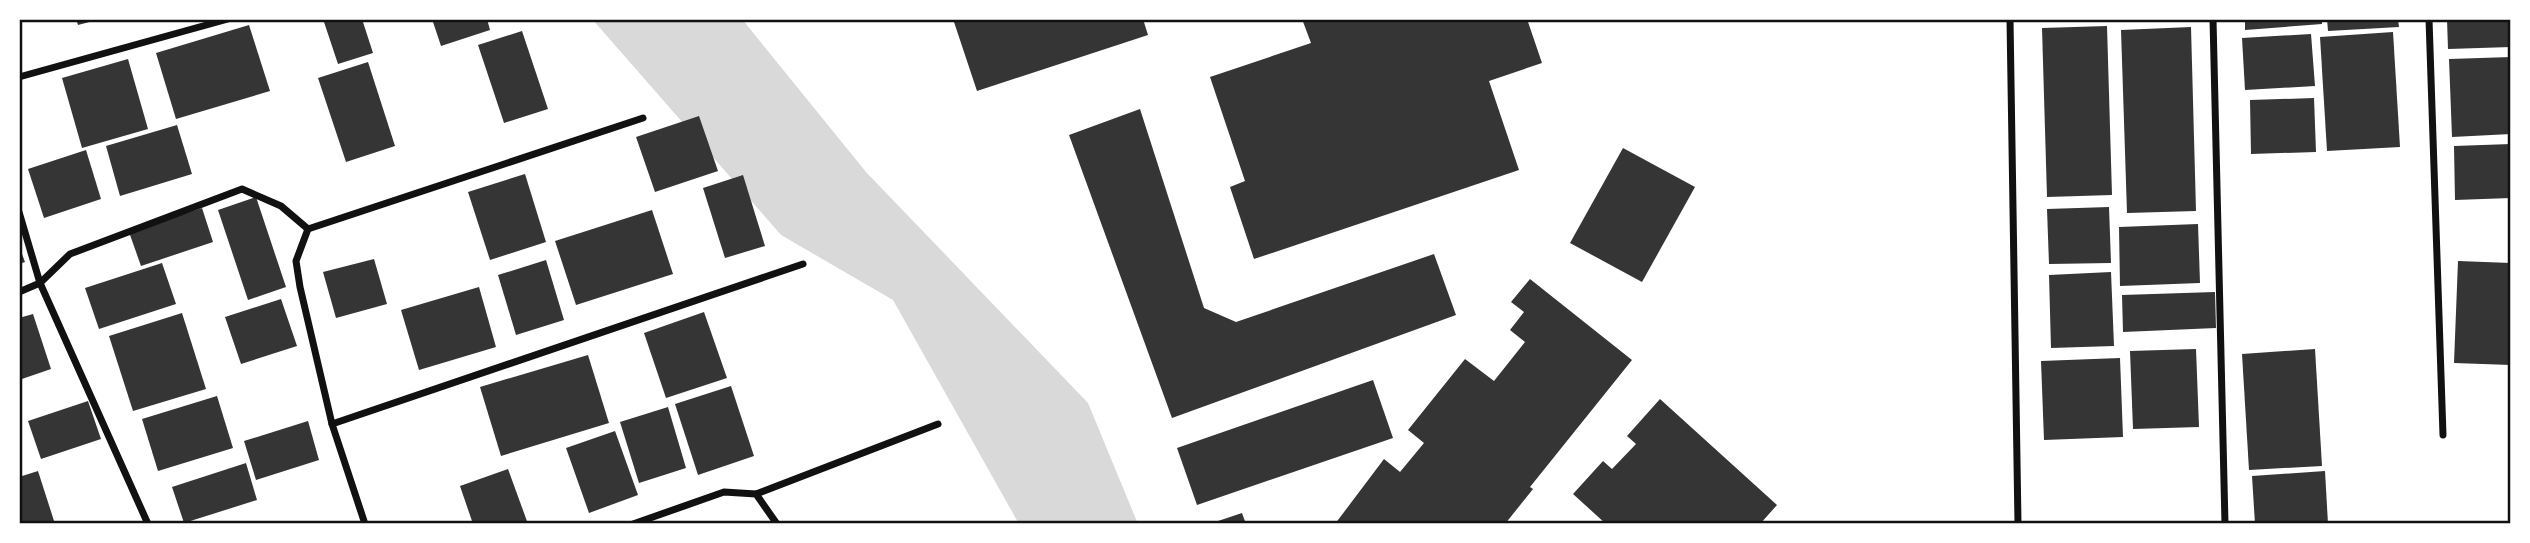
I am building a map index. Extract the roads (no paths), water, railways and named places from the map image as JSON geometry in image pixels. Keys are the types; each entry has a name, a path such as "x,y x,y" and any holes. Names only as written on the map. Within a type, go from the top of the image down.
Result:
{"street":[{"path":"19,77 228,19"},
{"path":"2010,19 2018,524"},
{"path":"2213,19 2225,524"},
{"path":"2429,19 2443,435"},
{"path":"308,229 643,118"},
{"path":"19,292 40,283 70,254 242,189 281,206 308,229"},
{"path":"19,212 40,283 148,524"},
{"path":"308,229 296,261 332,424 365,524"},
{"path":"332,424 803,264"},
{"path":"633,524 724,492 756,494 938,424"},
{"path":"756,494 777,524"}]}
